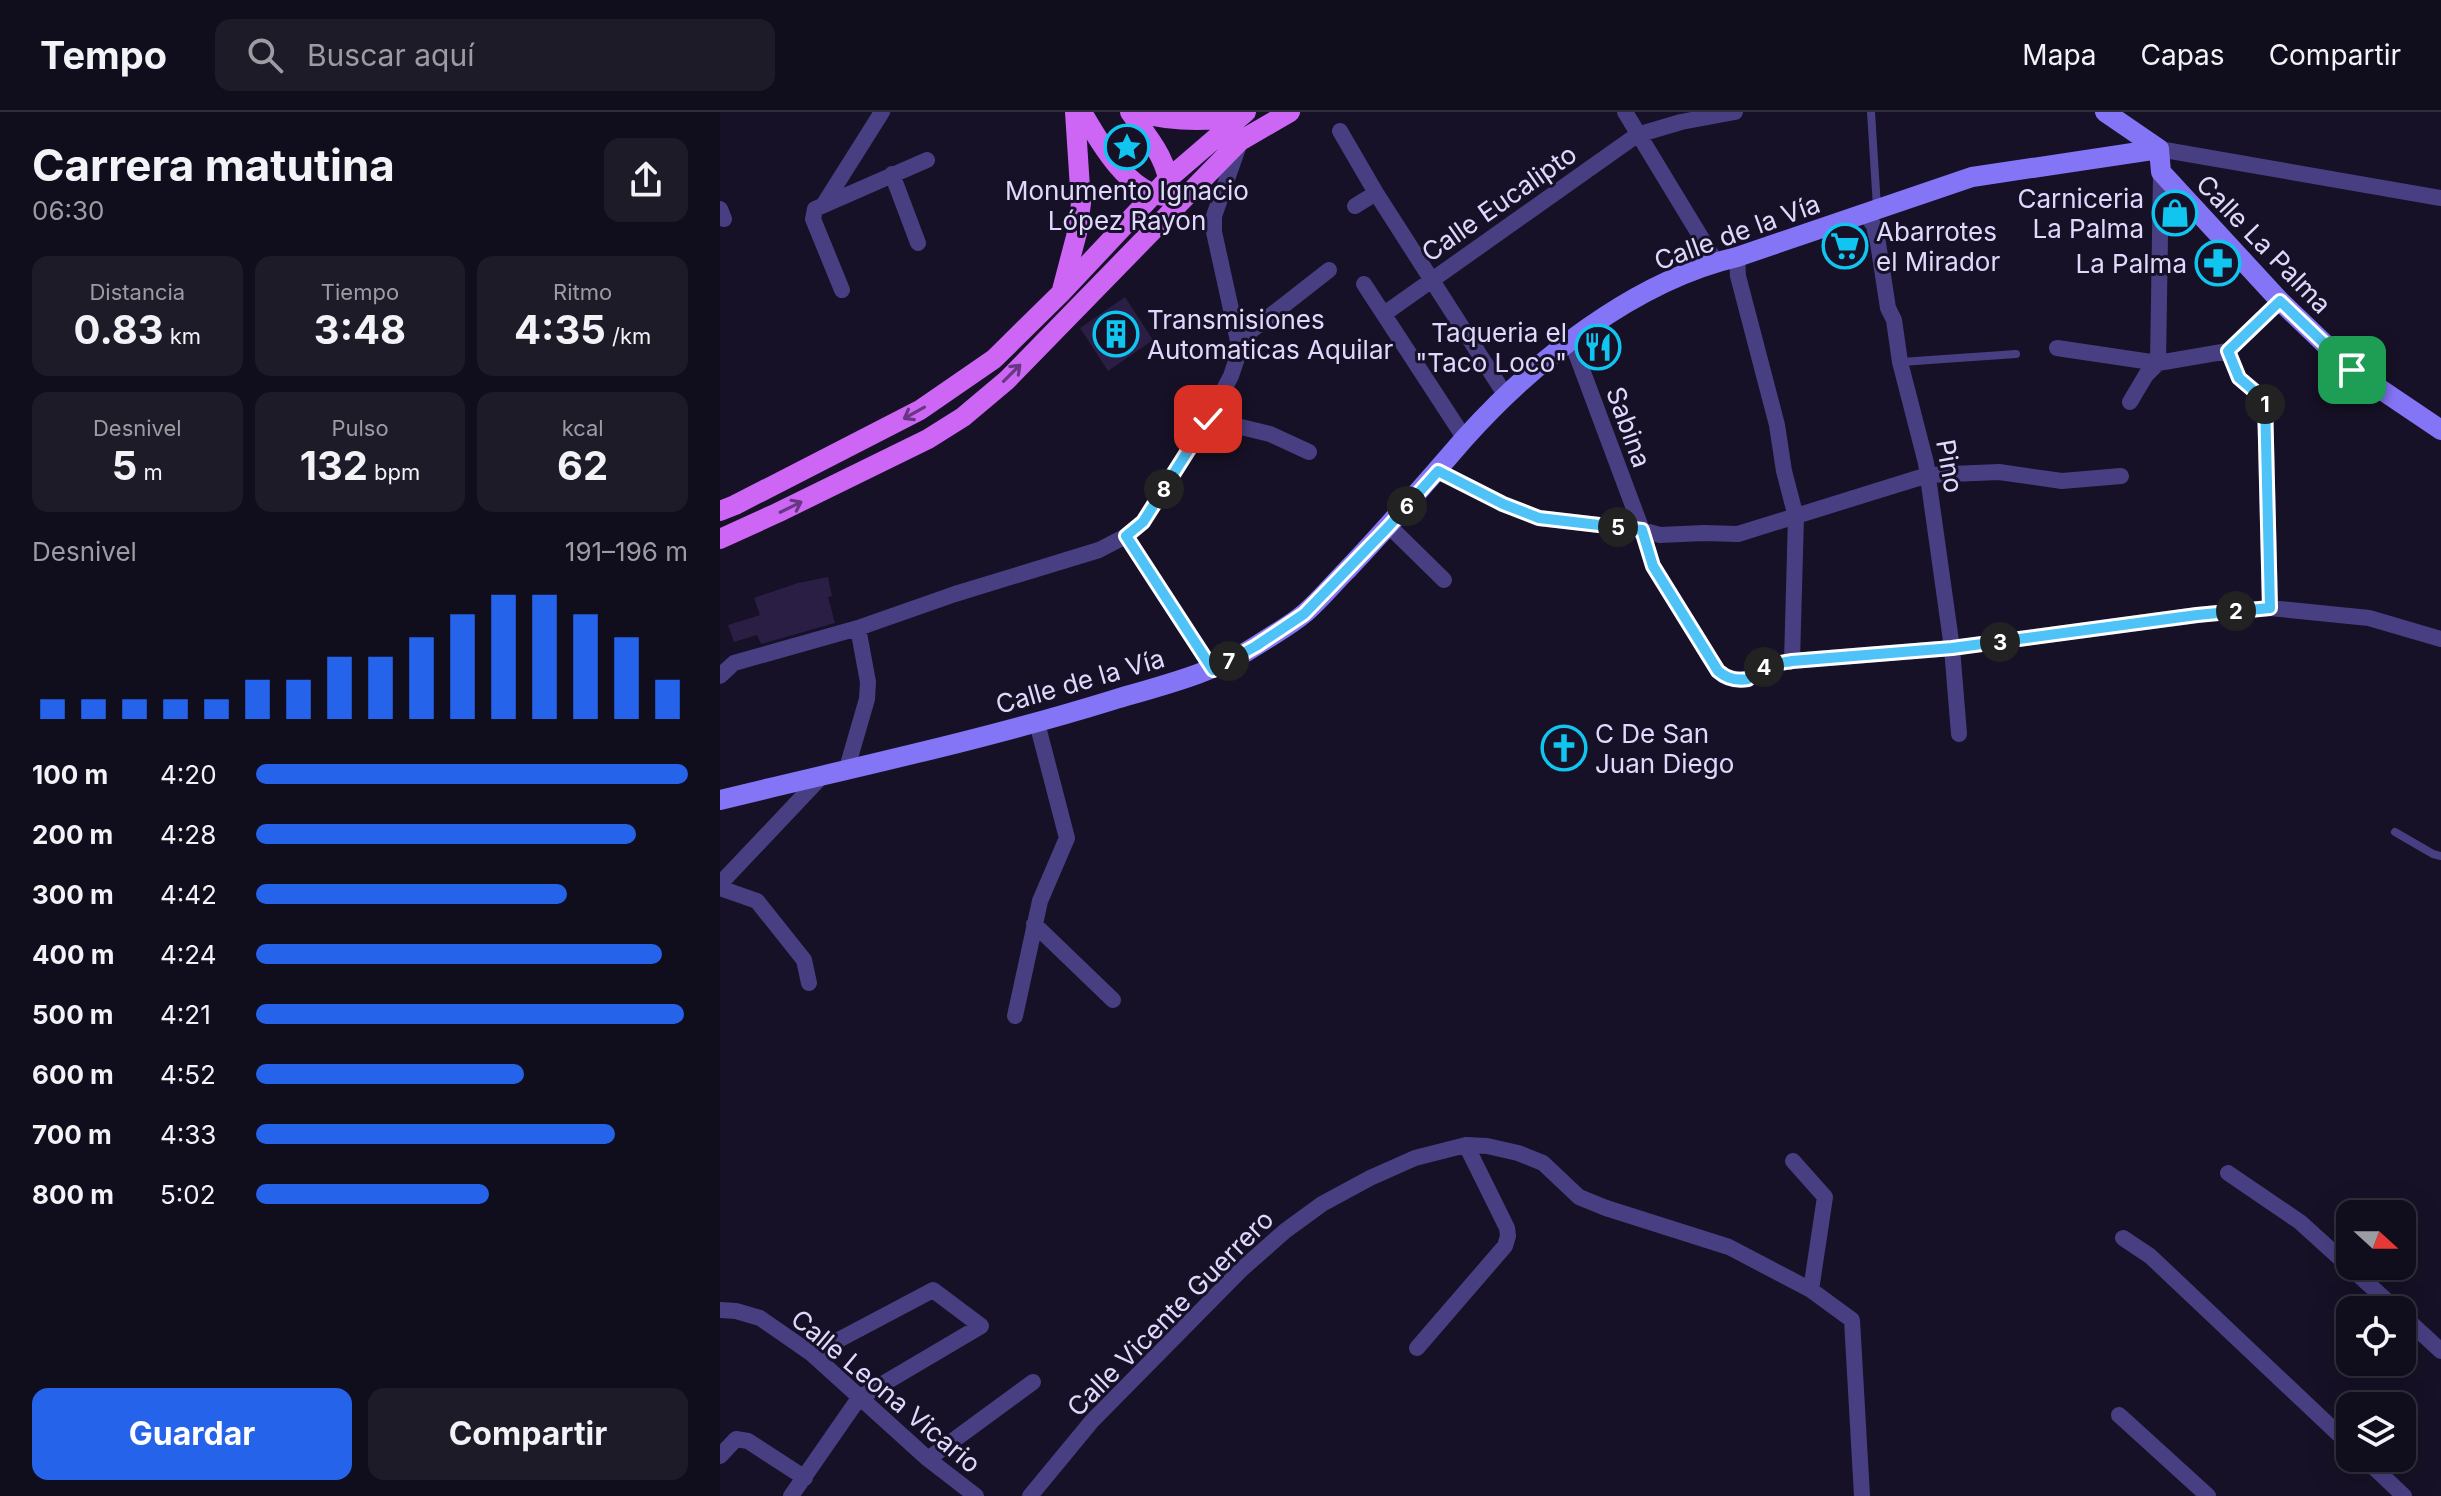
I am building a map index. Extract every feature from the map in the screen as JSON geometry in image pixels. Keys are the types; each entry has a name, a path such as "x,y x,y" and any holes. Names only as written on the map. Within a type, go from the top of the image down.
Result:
{"main road":[{"path":"1061,293 1077,233 1081,203 1075,112"},
{"path":"1082,112 1123,172 1164,190 1193,190"},
{"path":"1132,112 1157,151 1164,190 1163,219"},
{"path":"1132,112 1191,121 1222,120 1243,114"},
{"path":"720,539 928,439 963,417 1007,380 1240,141 1290,112"},
{"path":"720,511 860,442 948,393 994,359 1243,114"}],"street":[{"path":"842,290 813,219 882,112"},
{"path":"1625,112 1716,262"},
{"name":"Calle Eucalipto","path":"1384,314 1637,135 1681,122 1735,112"},
{"path":"2105,112 2159,149"},
{"path":"1340,131 1376,193 1506,396"},
{"path":"720,676 734,663 858,628 955,594 1099,550 1126,536 1143,522 1208,419 1237,358 1238,341 1214,232 1214,216 1240,141"},
{"name":"Calle de la Vía","path":"720,800 1037,723 1213,670 1304,614 1389,526 1506,396 1571,340 1618,308 1673,279 1716,262 1972,177 2159,149 2441,198"},
{"name":"Calle La Palma","path":"2159,149 2161,172 2280,301 2352,370 2441,430"},
{"path":"820,206 927,160"},
{"path":"2130,402 2146,375 2158,363 2161,172"},
{"path":"892,174 918,243"},
{"path":"1355,206 1376,193"},
{"name":"Pino","path":"1872,212 1900,362 1928,475 1952,648 1959,734"},
{"path":"1737,257 1738,276 1777,425 1784,471 1796,517 1792,661 1952,648 2270,608 2369,618 2441,639"},
{"path":"1238,341 1329,270"},
{"path":"1364,284 1465,439"},
{"path":"2057,348 2158,363 2228,351 2280,301"},
{"name":"Sabina","path":"1571,340 1653,566 1718,671 1724,677 1748,679 1767,665 1792,661"},
{"path":"2228,351 2239,378 2265,400 2270,608"},
{"path":"1208,419 1270,434 1309,452"},
{"path":"1438,471 1503,504 1539,518 1642,530 1660,535 1738,534 1928,475 1999,472 2062,481 2121,476"},
{"path":"1389,526 1444,580"},
{"path":"1126,536 1213,670"},
{"path":"847,768 867,699 868,682 858,628"},
{"path":"1015,1016 1040,901 1067,838 1037,723"},
{"path":"809,983 804,960 757,901 720,886 824,775"},
{"path":"1034,924 1113,1000"},
{"path":"1417,1348 1505,1246 1508,1236 1507,1228 1466,1145"},
{"name":"Calle Vicente Guerrero","path":"1030,1496 1092,1421 1242,1269 1285,1231 1322,1204 1370,1178 1415,1158 1466,1145 1518,1153 1543,1163 1579,1197 1729,1247 1811,1290 1846,1313 1852,1320 1862,1496"},
{"path":"1793,1161 1825,1197 1811,1290"},
{"path":"2228,1173 2300,1222 2382,1296"},
{"path":"2123,1238 2150,1256 2336,1432"},
{"path":"791,1496 859,1398 981,1326 933,1290 812,1354"},
{"name":"Calle Leona Vicario","path":"720,1310 760,1318 812,1354 928,1459 976,1496"},
{"path":"2416,1328 2441,1351"},
{"path":"928,1459 1033,1382"},
{"path":"2119,1415 2208,1496"},
{"path":"720,1456 736,1439 748,1441 805,1478"},
{"path":"2379,1472 2404,1496"}],"lane":[{"path":"1871,112 1872,212"},
{"path":"1900,362 2016,354"},
{"path":"2395,832 2441,856"}],"building":[{"name":"Abarrotes el Mirador","path":"1860,229 1867,251 1829,263 1823,242"},
{"name":"Transmisiones Automaticas Aquilar","path":"1125,297 1153,340 1108,371 1080,328"},
{"path":"828,577 832,596 828,597 835,623 761,644 757,635 734,642 728,625 760,615 754,598 798,583"}],"place":[{"name":"Monumento Ignacio López Rayon","path":"1127,147"},
{"name":"Carniceria La Palma","path":"2175,213"},
{"name":"Abarrotes el Mirador","path":"1845,246"},
{"name":"La Palma","path":"2218,263"},
{"name":"Transmisiones Automaticas Aquilar","path":"1116,334"},
{"name":"Taqueria el \"Taco Loco\"","path":"1598,347"},
{"name":"C De San Juan Diego","path":"1564,748"}],"route":[{"path":"1208,419 1143,522 1126,536 1213,670 1304,614 1438,471 1503,504 1539,518 1642,530 1653,566 1718,671 1724,677 1740,680 1748,679 1767,665 1792,661 1952,648 2270,608 2265,400 2239,378 2228,351 2280,301 2352,370"}]}
